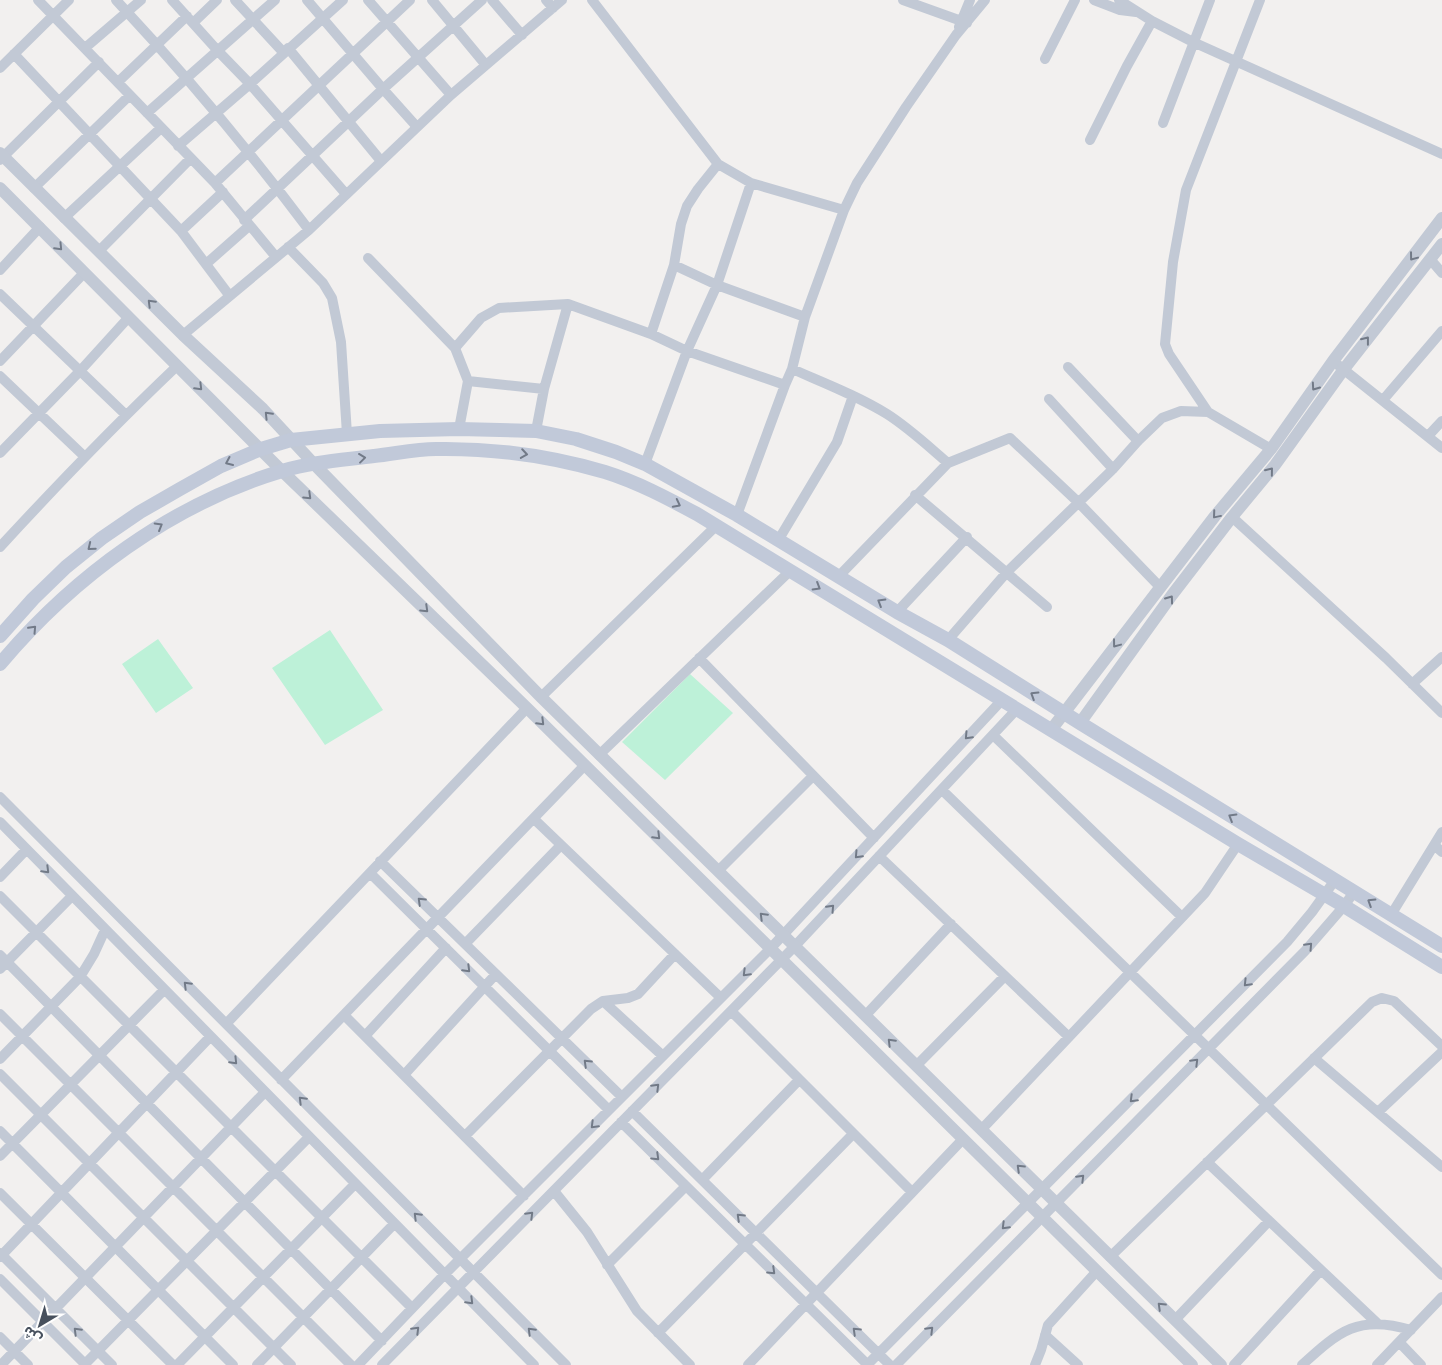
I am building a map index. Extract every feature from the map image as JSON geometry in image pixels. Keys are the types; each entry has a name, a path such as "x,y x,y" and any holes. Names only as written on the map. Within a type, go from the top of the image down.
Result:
{"main road":[{"path":"0,636 33,599 66,567 102,538 140,512 220,466 261,449 292,440 380,431 536,430 600,447 645,464 780,539 897,612 948,640 1442,946"},
{"path":"0,664 40,621 130,544 194,506 282,471 314,464 435,449 508,452 558,460 606,473 652,491 716,526 1238,844 1325,894 1442,967"}],"street":[{"path":"38,0 215,183 276,257"},
{"path":"1,65 69,0"},
{"path":"116,0 157,44 248,151 309,230"},
{"path":"85,48 141,0"},
{"path":"172,0 250,84 346,194"},
{"path":"118,82 157,44 217,0"},
{"path":"235,0 318,85 381,161"},
{"path":"147,113 275,0"},
{"path":"307,0 417,127"},
{"path":"178,146 343,0"},
{"path":"368,0 451,95"},
{"path":"215,183 410,0"},
{"path":"432,0 486,64"},
{"path":"206,264 278,189 349,121 482,0"},
{"path":"492,0 522,35"},
{"path":"183,335 309,230 451,95 522,35 549,4 562,0"},
{"path":"592,0 718,164 751,183 844,210"},
{"path":"904,0 964,22"},
{"path":"964,22 970,0"},
{"path":"737,515 792,369 806,317 844,210 857,183 874,154 964,22 985,0"},
{"path":"1045,59 1075,0"},
{"path":"1094,0 1106,6 1135,8"},
{"path":"1119,0 1135,8 1152,21 1193,42 1442,154"},
{"path":"1163,123 1210,0"},
{"path":"1260,0 1186,190 1173,262 1165,344 1169,354 1208,412 1271,449"},
{"path":"1090,140 1152,21"},
{"path":"14,54 181,231 229,295"},
{"path":"99,62 1,157 183,335 263,409 314,464 541,697 1221,1365"},
{"path":"34,188 130,95"},
{"path":"64,218 161,128"},
{"path":"99,251 152,200 190,159"},
{"path":"651,334 674,265 681,224 687,206 718,164"},
{"path":"645,464 687,351 717,285 751,183"},
{"path":"0,188 282,471 585,765 1192,1365"},
{"path":"181,231 223,192"},
{"path":"1051,730 1215,516 1271,449 1333,361 1442,218"},
{"path":"0,270 40,227"},
{"path":"1080,723 1172,595 1275,465 1344,369 1442,244"},
{"path":"288,247 323,283 332,298 341,342 348,434"},
{"path":"368,258 455,348 468,381 459,429"},
{"path":"1430,259 1442,272"},
{"path":"674,265 717,285 806,317"},
{"path":"0,361 84,273"},
{"path":"0,294 126,415"},
{"path":"455,348 481,318 499,308 568,304 651,334 687,351 785,385"},
{"path":"536,430 544,389 568,304"},
{"path":"1,450 80,371 129,317"},
{"path":"1383,400 1442,331"},
{"path":"1333,361 1442,448"},
{"path":"0,547 126,415 177,366"},
{"path":"1068,367 1138,441"},
{"path":"792,369 853,396 886,414 948,463"},
{"path":"0,376 85,457"},
{"path":"468,381 544,389"},
{"path":"780,539 837,442 853,396"},
{"path":"1049,399 1113,469"},
{"path":"948,640 1007,572 1113,469 1162,418 1182,411 1208,412"},
{"path":"1428,436 1442,421"},
{"path":"839,576 915,495 948,463 1010,438 1078,502 1160,587"},
{"path":"915,495 1047,606"},
{"path":"1232,517 1442,713"},
{"path":"541,697 716,526"},
{"path":"897,612 966,537"},
{"path":"599,754 790,571"},
{"path":"1412,684 1442,656"},
{"path":"699,658 874,838"},
{"path":"358,1365 444,1275 783,936 1002,700"},
{"path":"226,1024 526,708"},
{"path":"382,1365 794,947 1017,709"},
{"path":"993,735 1182,917"},
{"path":"281,1080 585,765"},
{"path":"718,872 813,776"},
{"path":"942,790 1442,1275"},
{"path":"0,797 566,1365"},
{"path":"534,819 721,998"},
{"path":"0,822 534,1365"},
{"path":"1392,915 1438,848 1442,832"},
{"path":"980,1130 1205,893 1238,844"},
{"path":"465,944 561,845"},
{"path":"0,877 26,850"},
{"path":"879,856 1069,1036"},
{"path":"380,861 622,1097"},
{"path":"370,873 609,1110"},
{"path":"621,1122 868,1365 1287,942 1335,880"},
{"path":"896,1365 1306,951 1354,892"},
{"path":"0,896 412,1308"},
{"path":"72,896 2,962 51,1007 382,1341"},
{"path":"865,1016 951,924"},
{"path":"0,1060 80,977 94,954 105,930"},
{"path":"365,1036 446,948"},
{"path":"466,1136 591,1009 603,1001 628,998 638,994 675,954"},
{"path":"404,1075 496,974"},
{"path":"916,1066 1005,976"},
{"path":"0,1156 164,990"},
{"path":"1110,1257 1372,1002 1382,998 1394,1001 1442,1046"},
{"path":"603,1001 663,1056"},
{"path":"731,1011 912,1192"},
{"path":"0,1014 351,1365"},
{"path":"344,1015 524,1196"},
{"path":"112,1365 1,1255 210,1037"},
{"path":"1378,1112 1442,1052"},
{"path":"1314,1058 1440,1162"},
{"path":"0,1074 291,1365"},
{"path":"702,1180 800,1080"},
{"path":"1,1365 265,1092"},
{"path":"632,1111 890,1365"},
{"path":"0,1131 233,1365"},
{"path":"658,1333 853,1134"},
{"path":"0,1279 85,1365 309,1137"},
{"path":"748,1365 963,1139"},
{"path":"1207,1162 1377,1323"},
{"path":"177,1365 355,1184"},
{"path":"607,1265 686,1186"},
{"path":"554,1191 586,1232 637,1311 690,1365"},
{"path":"0,1193 173,1365"},
{"path":"1174,1320 1269,1220"},
{"path":"256,1365 394,1224"},
{"path":"1234,1365 1321,1270"},
{"path":"1035,1365 1048,1325 1097,1271"},
{"path":"1377,1365 1442,1297"},
{"path":"1302,1365 1337,1335 1356,1326 1377,1323 1394,1324 1411,1330"},
{"path":"1045,1335 1078,1365"},
{"path":"0,1337 28,1365"},
{"path":"1399,1342 1421,1365"}],"green space":[{"path":"330,630 383,710 325,745 272,668"},
{"path":"158,639 193,688 156,713 122,664"},
{"path":"690,674 733,713 665,780 622,742"}]}
